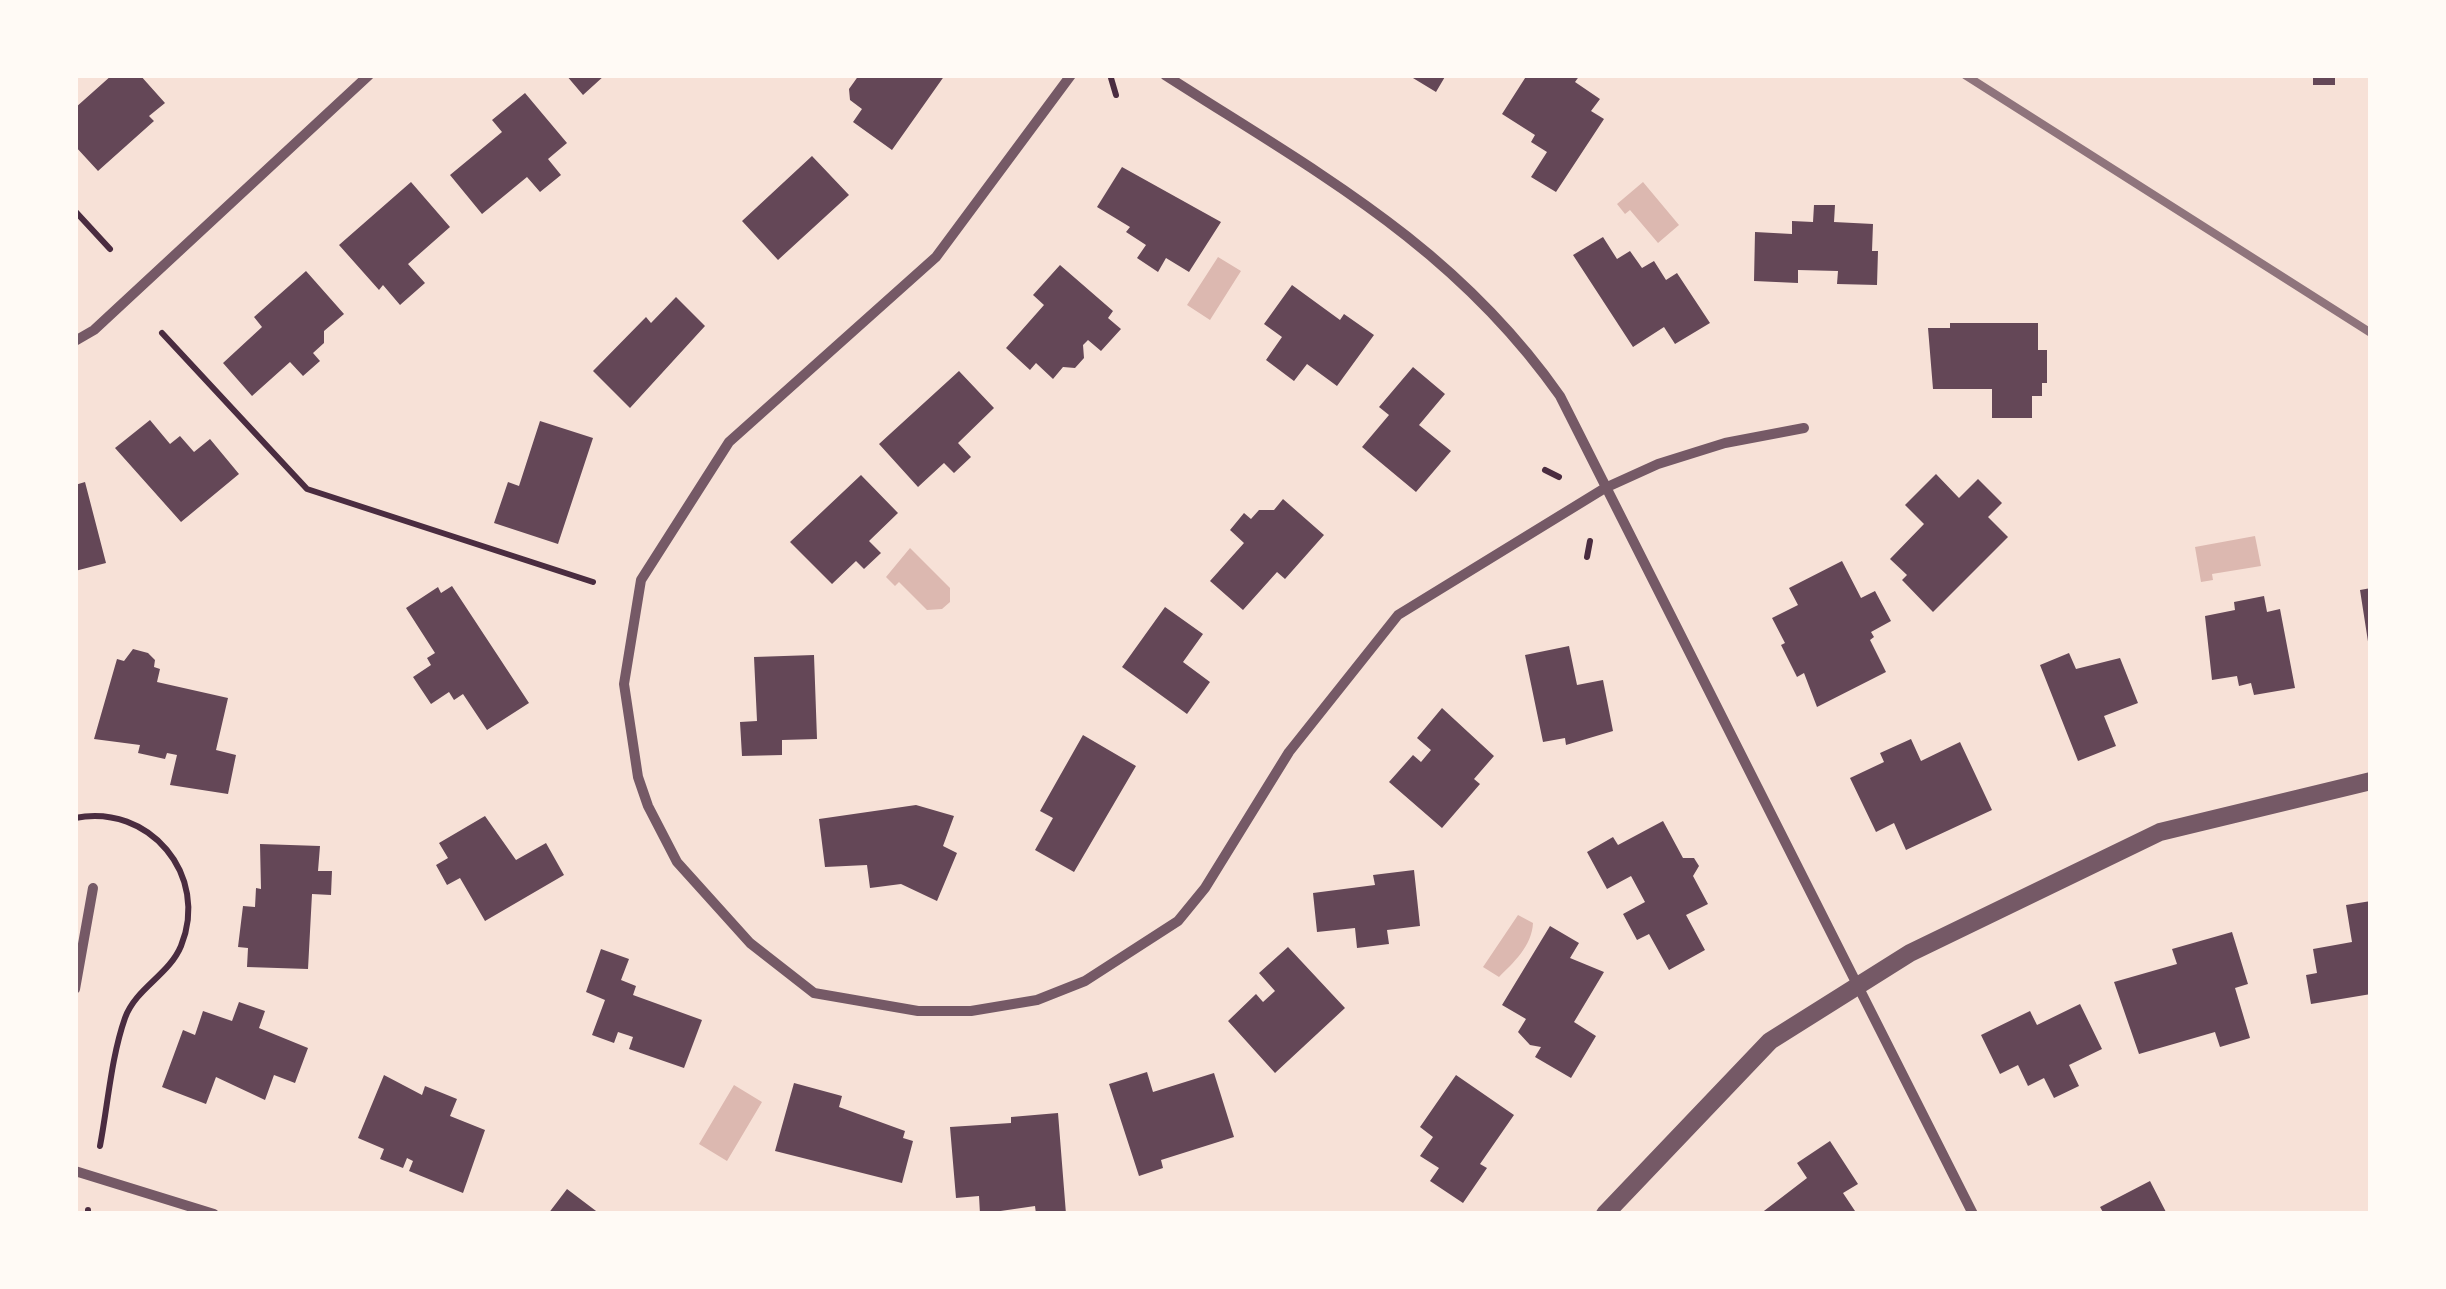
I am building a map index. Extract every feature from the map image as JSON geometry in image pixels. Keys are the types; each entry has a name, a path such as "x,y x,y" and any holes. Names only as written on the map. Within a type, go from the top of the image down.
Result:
{"street":[{"path":"75,342 94,330 369,75"},
{"path":"1070,75 936,256 729,442 641,580 624,684 638,777 648,806 677,862 750,943 814,993 918,1011 971,1011 1037,1000 1085,981 1178,921 1205,888 1289,752 1398,615 1605,488 1725,443 1804,428"},
{"path":"1165,75 1346,188 1470,288 1522,341 1560,396 1973,1214"},
{"path":"1605,1214 1770,1041 1910,953 2160,832 2371,781"},
{"path":"75,989 93,888"},
{"path":"75,1170 214,1214"}],"path":[{"path":"1111,78 1116,95"},
{"path":"75,210 110,249"},
{"path":"162,332 307,488 593,582"},
{"path":"1545,470 1559,477"},
{"path":"1586,558 1590,541"},
{"path":"75,818 118,818 160,840 185,876 189,898 188,924 180,948 126,1015 100,1146"}],"shaded area":[{"path":"1643,182 1679,225 1658,243 1630,210 1625,214 1617,204"},
{"path":"1218,257 1241,271 1210,320 1187,305"},
{"path":"2255,536 2261,566 2212,574 2213,580 2201,582 2195,547"},
{"path":"910,548 950,588 950,602 942,609 927,610 899,582 895,586 886,577"},
{"path":"1518,915 1533,923 1532,931 1521,953 1499,977 1483,967"},
{"path":"734,1085 762,1102 727,1161 699,1144"}],"building":[{"path":"112,75 140,75 165,103 149,116 154,121 98,171 75,146 75,108"},
{"path":"566,75 605,75 583,95"},
{"path":"859,75 945,75 892,150 853,122 862,109 850,100 849,89"},
{"path":"1408,75 1446,75 1436,92"},
{"path":"1527,75 1580,75 1575,82 1600,99 1591,111 1604,119 1556,192 1531,177 1547,152 1531,142 1535,135 1502,114"},
{"path":"2313,75 2335,75 2335,85 2313,85"},
{"path":"525,93 567,143 548,159 561,175 540,192 527,177 482,214 450,175 502,132 492,120"},
{"path":"812,156 849,195 778,260 742,221"},
{"path":"1122,167 1221,222 1189,272 1166,258 1158,272 1137,258 1146,245 1126,232 1130,227 1097,207"},
{"path":"411,182 450,227 408,264 425,283 400,305 383,285 379,290 339,245"},
{"path":"1814,205 1835,205 1834,222 1873,224 1872,251 1878,251 1877,285 1837,284 1838,271 1798,270 1798,283 1754,281 1755,232 1792,234 1792,221 1813,222"},
{"path":"1603,237 1617,259 1630,251 1642,268 1654,261 1666,280 1677,273 1710,323 1675,344 1664,327 1633,347 1573,255"},
{"path":"1060,265 1113,311 1108,318 1121,329 1101,351 1088,340 1083,345 1084,358 1075,368 1063,367 1053,379 1036,363 1030,370 1006,348 1044,305 1033,295"},
{"path":"306,271 344,314 324,331 324,343 313,353 320,361 303,376 290,362 252,396 223,363 262,327 254,317"},
{"path":"1292,285 1340,320 1344,314 1374,335 1337,386 1307,364 1294,381 1266,360 1282,337 1264,324"},
{"path":"676,297 705,326 630,408 593,371 646,317 651,323"},
{"path":"1950,323 2038,323 2038,350 2047,350 2047,383 2042,383 2042,396 2032,396 2032,418 1992,418 1992,389 1933,389 1928,328 1950,328"},
{"path":"1413,367 1445,394 1419,425 1451,451 1416,492 1362,447 1389,415 1379,407"},
{"path":"959,371 994,408 958,443 971,457 954,473 944,463 918,487 879,444"},
{"path":"150,420 170,444 180,436 194,452 210,439 239,474 181,522 115,448"},
{"path":"540,421 593,438 558,544 494,523 508,482 519,486"},
{"path":"1936,474 1959,498 1978,479 2002,503 1988,517 2008,537 1933,612 1902,580 1907,575 1890,559 1924,524 1905,505"},
{"path":"861,475 898,513 869,541 881,553 864,569 856,561 832,584 790,542"},
{"path":"85,482 106,563 75,571 75,485"},
{"path":"1283,499 1324,535 1285,579 1277,572 1243,610 1210,581 1244,543 1230,530 1244,513 1251,519 1259,510 1274,510"},
{"path":"1842,561 1861,598 1875,591 1891,621 1871,632 1874,637 1870,640 1886,672 1817,707 1804,673 1797,677 1772,618 1798,605 1789,588"},
{"path":"452,586 529,703 487,730 463,694 454,700 449,692 431,704 413,677 431,665 427,658 435,653 406,608 438,587 441,593"},
{"path":"2371,588 2371,647 2369,648 2360,590"},
{"path":"2264,596 2267,612 2280,609 2295,688 2254,695 2251,683 2239,686 2237,676 2212,680 2205,616 2235,610 2234,602"},
{"path":"1165,607 1203,634 1183,662 1210,682 1187,714 1122,667"},
{"path":"1569,646 1577,685 1603,680 1613,731 1566,745 1565,738 1543,742 1525,655"},
{"path":"133,649 148,653 155,660 154,667 160,669 157,682 228,698 216,750 236,755 228,794 170,785 177,755 167,753 165,759 138,753 140,745 94,739 117,659 124,661"},
{"path":"2069,653 2076,669 2120,658 2138,703 2104,716 2116,746 2078,761 2040,665"},
{"path":"814,655 817,739 782,740 782,755 742,756 740,722 757,721 754,657"},
{"path":"1442,708 1494,756 1474,779 1480,784 1442,828 1389,782 1413,755 1421,762 1431,750 1417,738"},
{"path":"1083,735 1136,766 1074,872 1035,850 1053,818 1040,811"},
{"path":"1911,739 1921,761 1960,742 1992,810 1906,850 1894,823 1876,832 1850,778 1884,762 1880,753"},
{"path":"916,805 954,816 943,846 957,853 937,901 901,884 870,888 867,865 825,867 819,819"},
{"path":"485,816 516,860 546,843 564,875 485,921 460,878 447,885 436,865 448,858 439,843"},
{"path":"1663,821 1683,858 1694,858 1699,866 1693,876 1708,904 1686,915 1705,950 1669,970 1649,934 1637,940 1623,914 1645,902 1631,876 1607,889 1587,852 1613,837 1618,845"},
{"path":"260,844 320,846 318,871 332,871 331,895 312,894 308,969 247,967 248,948 238,947 243,906 255,907 256,888 261,889"},
{"path":"1414,870 1420,926 1387,930 1389,944 1357,948 1355,928 1317,932 1313,893 1375,885 1373,875"},
{"path":"2371,901 2371,994 2311,1004 2306,975 2317,973 2313,949 2352,942 2346,905"},
{"path":"1550,926 1579,943 1570,958 1604,972 1574,1022 1596,1036 1571,1078 1535,1057 1541,1047 1530,1045 1518,1032 1526,1019 1502,1005"},
{"path":"2232,932 2248,984 2235,988 2250,1038 2220,1047 2215,1032 2139,1054 2114,982 2177,964 2172,949"},
{"path":"1288,947 1345,1008 1275,1073 1228,1021 1256,994 1263,1002 1275,991 1259,973"},
{"path":"601,949 629,959 621,980 636,986 633,995 702,1020 684,1068 629,1049 633,1037 618,1032 614,1043 592,1035 605,1000 586,992"},
{"path":"239,1002 265,1011 259,1028 308,1048 295,1083 274,1075 265,1100 216,1077 206,1104 162,1087 183,1030 195,1035 203,1011 232,1021"},
{"path":"2080,1004 2102,1049 2069,1065 2079,1086 2054,1098 2044,1078 2028,1086 2018,1065 2000,1074 1981,1035 2030,1011 2037,1025"},
{"path":"1147,1072 1153,1092 1214,1073 1234,1137 1161,1160 1163,1168 1139,1176 1109,1084"},
{"path":"384,1075 422,1095 425,1086 457,1099 450,1116 485,1130 463,1193 409,1171 413,1161 407,1158 403,1168 380,1159 384,1149 358,1138"},
{"path":"1456,1075 1514,1115 1480,1164 1487,1168 1463,1203 1430,1181 1439,1168 1420,1156 1433,1137 1420,1127"},
{"path":"794,1083 842,1096 839,1107 905,1131 903,1138 913,1141 902,1183 775,1151"},
{"path":"1058,1113 1066,1214 1036,1214 1035,1206 980,1214 979,1196 956,1198 950,1127 1011,1123 1011,1117"},
{"path":"1830,1141 1858,1184 1843,1193 1857,1214 1760,1214 1807,1178 1797,1163"},
{"path":"2150,1181 2167,1214 2104,1214 2100,1207"},
{"path":"567,1189 600,1214 548,1214"}],"railway":[{"path":"1965,75 2371,333"}]}
